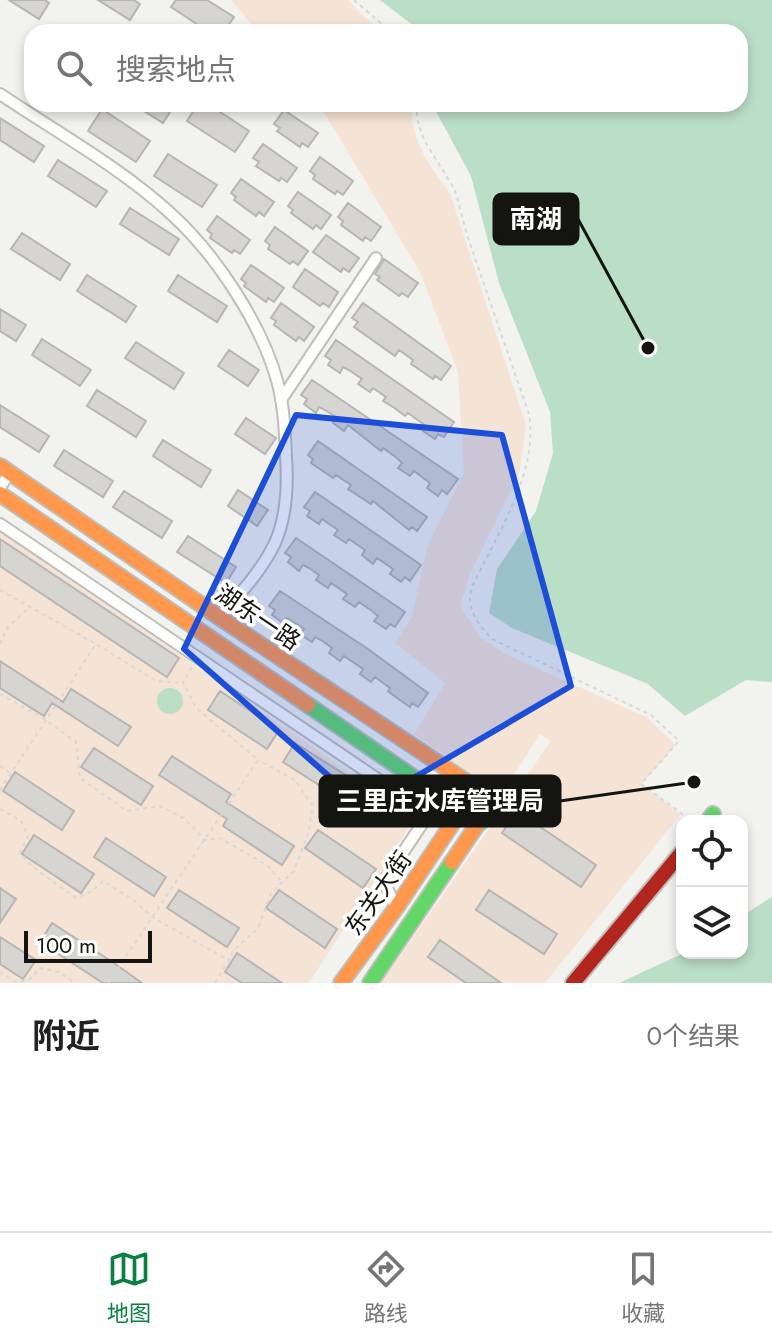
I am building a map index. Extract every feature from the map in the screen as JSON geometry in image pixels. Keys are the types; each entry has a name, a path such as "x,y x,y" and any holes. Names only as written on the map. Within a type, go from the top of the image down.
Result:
{"main road":[{"name":"湖东一路","path":"5,469 219,617 494,800"},
{"name":"湖东一路","path":"0,494 480,823"},
{"name":"东关大街","path":"341,983 396,908 476,788"},
{"name":"东关大街","path":"370,983 494,800"},
{"path":"573,983 676,859"}],"street":[{"path":"0,94 24,110"},
{"path":"27,112 140,188 185,227 221,272 269,358 281,400 288,487 275,543 257,575 219,617"},
{"path":"281,400 376,258"},
{"path":"0,487 5,469"},
{"path":"0,524 419,807 424,812 424,821 384,881 396,908"}],"path":[{"path":"354,0 382,24"},
{"path":"417,112 424,140 455,190 467,235 529,414 532,432 525,474 472,587 468,599 471,609 492,639 651,715 679,741 641,784 684,815"},
{"path":"0,590 156,681 183,683"},
{"path":"0,644 8,627 30,607"},
{"path":"0,790 96,644"},
{"path":"183,683 198,659"},
{"path":"183,683 196,708 258,760 295,780 313,806 308,833 294,871 271,893 258,928 235,949 215,983"},
{"path":"0,694 46,720 76,742 80,778 127,811 160,806 185,819 205,840"},
{"path":"108,983 258,760"},
{"path":"0,766 11,773"},
{"path":"0,809 21,821 28,836 20,853 34,868 76,898 92,891 103,881 132,899 154,918 228,960"},
{"path":"205,840 220,838 268,866 282,882"},
{"path":"0,972 15,982 29,980 40,968 59,972 75,983"}],"highlighted area":[{"path":"296,415 502,435 571,686 364,807 184,649"}],"shaded area":[{"path":"231,0 348,0 374,24 251,24"},
{"path":"380,0 772,0 772,682 746,680 685,716 648,684 512,628 489,613 497,569 536,511 553,453 550,412 499,283 471,176 436,112 748,112 748,24 412,24"},
{"path":"324,112 412,112 423,152 450,193 526,425 520,471 470,574 460,605 480,637 505,654 646,717 676,745 641,784 681,814 676,815 676,820 545,983 381,983 551,741 540,734 501,795 414,734 445,683 395,643 412,617 427,547 464,473 458,372 420,272"},
{"path":"0,530 415,818 309,983 0,983"},
{"path":"170,688 179,692 183,701 179,710 170,714 161,710 157,701 161,692"},
{"path":"772,897 772,983 619,983 676,957 748,959 748,912"}],"building":[{"path":"9,0 45,0 49,3 39,19"},
{"path":"98,0 134,0 140,4 130,20"},
{"path":"176,0 207,0 234,17 229,24 197,24 171,7"},
{"path":"100,112 106,112 150,141 136,162 88,131"},
{"path":"146,112 170,112 163,123"},
{"path":"193,112 220,112 249,131 235,152 187,121"},
{"path":"283,112 287,112 318,133 308,147 302,143 300,147 277,131 280,128 274,124"},
{"path":"0,118 44,146 34,162 0,140"},
{"path":"263,144 297,168 287,182 281,178 279,181 256,166 259,162 253,158"},
{"path":"168,154 217,185 202,207 154,176"},
{"path":"320,157 353,181 343,195 337,191 335,194 313,179 315,175 310,171"},
{"path":"58,160 107,191 96,207 48,176"},
{"path":"241,179 274,202 264,216 259,212 256,216 234,200 236,197 231,193"},
{"path":"298,192 331,215 321,229 316,225 313,229 291,213 293,210 288,206"},
{"path":"348,203 381,227 371,241 365,237 363,241 341,225 343,221 338,217"},
{"path":"130,208 179,239 169,255 120,224"},
{"path":"217,216 250,240 240,254 234,250 232,253 210,238 212,234 207,230"},
{"path":"275,227 308,251 298,265 293,261 290,264 268,249 270,245 265,241"},
{"path":"22,233 70,264 60,280 11,249"},
{"path":"326,235 359,258 349,272 343,268 341,272 313,252"},
{"path":"384,259 418,283 408,297 402,293 399,296 377,280 380,277 375,274"},
{"path":"251,265 284,288 274,302 268,298 266,302 244,286 246,283 241,279"},
{"path":"305,269 338,292 329,307 323,303 320,306 293,287"},
{"path":"87,275 136,306 126,322 77,291"},
{"path":"178,275 227,306 217,322 168,291"},
{"path":"281,303 314,327 304,341 299,337 296,341 274,325 276,321 271,318"},
{"path":"363,303 451,366 441,380 435,376 433,379 411,364 413,360 399,350 395,356 354,327 358,322 352,318"},
{"path":"0,309 26,325 16,341 0,331"},
{"path":"42,339 91,370 80,386 32,355"},
{"path":"336,340 454,422 444,437 438,434 435,439 423,431 426,426 383,401 386,397 373,388 370,392 358,384 362,379 349,370 343,367 340,373 328,365 331,360 325,356"},
{"path":"136,342 184,373 174,389 125,358"},
{"path":"229,350 259,370 248,386 218,366"},
{"path":"312,380 458,479 447,494 442,490 438,496 427,488 430,483 414,471 410,476 398,468 402,463 383,448 381,451 348,425 344,431 333,423 336,417 325,410 319,407 316,413 304,404 307,399 301,395"},
{"path":"97,390 146,421 136,437 87,406"},
{"path":"0,405 49,436 39,452 0,427"},
{"path":"246,418 276,438 265,454 235,434"},
{"path":"163,440 211,470 201,487 153,456"},
{"path":"318,441 427,517 417,531 412,527 409,530 373,501 371,504 348,489 351,485 336,475 333,478 311,463 313,459 308,455"},
{"path":"64,450 113,481 103,497 54,466"},
{"path":"238,490 268,510 257,526 228,506"},
{"path":"124,491 172,521 162,538 113,507"},
{"path":"315,492 421,565 410,581 405,577 401,582 390,574 393,569 377,558 373,564 362,555 365,550 349,539 346,543 334,535 338,530 322,519 319,524 307,516 310,511 304,507"},
{"path":"188,536 236,567 226,583 177,552"},
{"path":"296,538 405,612 395,627 390,624 386,629 374,621 378,616 359,602 355,607 343,599 347,594 331,583 328,588 316,580 319,575 309,568 303,565 299,571 288,562 291,557 285,553"},
{"path":"0,539 179,658 167,677 0,566"},
{"path":"280,591 428,693 418,707 412,703 410,707 397,698 388,691 390,688 375,677 371,682 360,674 363,669 344,656 340,661 329,653 332,648 321,640 315,637 312,642 300,634 304,629 292,621 287,618 283,623 272,615 275,610 269,606"},
{"path":"0,661 63,702 71,689 131,727 118,746 52,703 44,716 0,688"},
{"path":"220,691 279,730 267,749 208,710"},
{"path":"295,743 355,781 342,800 283,762"},
{"path":"94,748 153,786 141,805 81,767"},
{"path":"172,756 231,794 226,802 294,846 282,865 223,826 227,819 159,775"},
{"path":"15,772 74,811 62,830 3,791"},
{"path":"517,811 596,865 581,887 502,833"},
{"path":"318,830 376,869 363,888 305,848"},
{"path":"34,835 94,874 81,893 22,854"},
{"path":"106,838 166,877 154,896 94,857"},
{"path":"0,888 16,899 0,923"},
{"path":"179,890 239,928 227,947 167,908"},
{"path":"279,890 337,929 325,948 266,908"},
{"path":"489,890 557,934 544,954 476,910"},
{"path":"52,923 142,983 103,983 40,942"},
{"path":"0,937 36,960 23,979 0,964"},
{"path":"440,940 501,983 466,983 428,957"},
{"path":"237,953 282,983 242,983 225,972"}],"traffic: fast":[{"path":"308,705 480,823"},
{"path":"370,983 452,862"}],"traffic: slow":[{"path":"0,466 219,617 494,800 452,862"},
{"path":"0,494 308,705"},
{"path":"341,983 396,908 476,788"}],"traffic: jam":[{"path":"573,983 676,859"}],"place":[{"name":"南湖","path":"648,348"},
{"name":"三里庄水库管理局","path":"694,782"}]}
